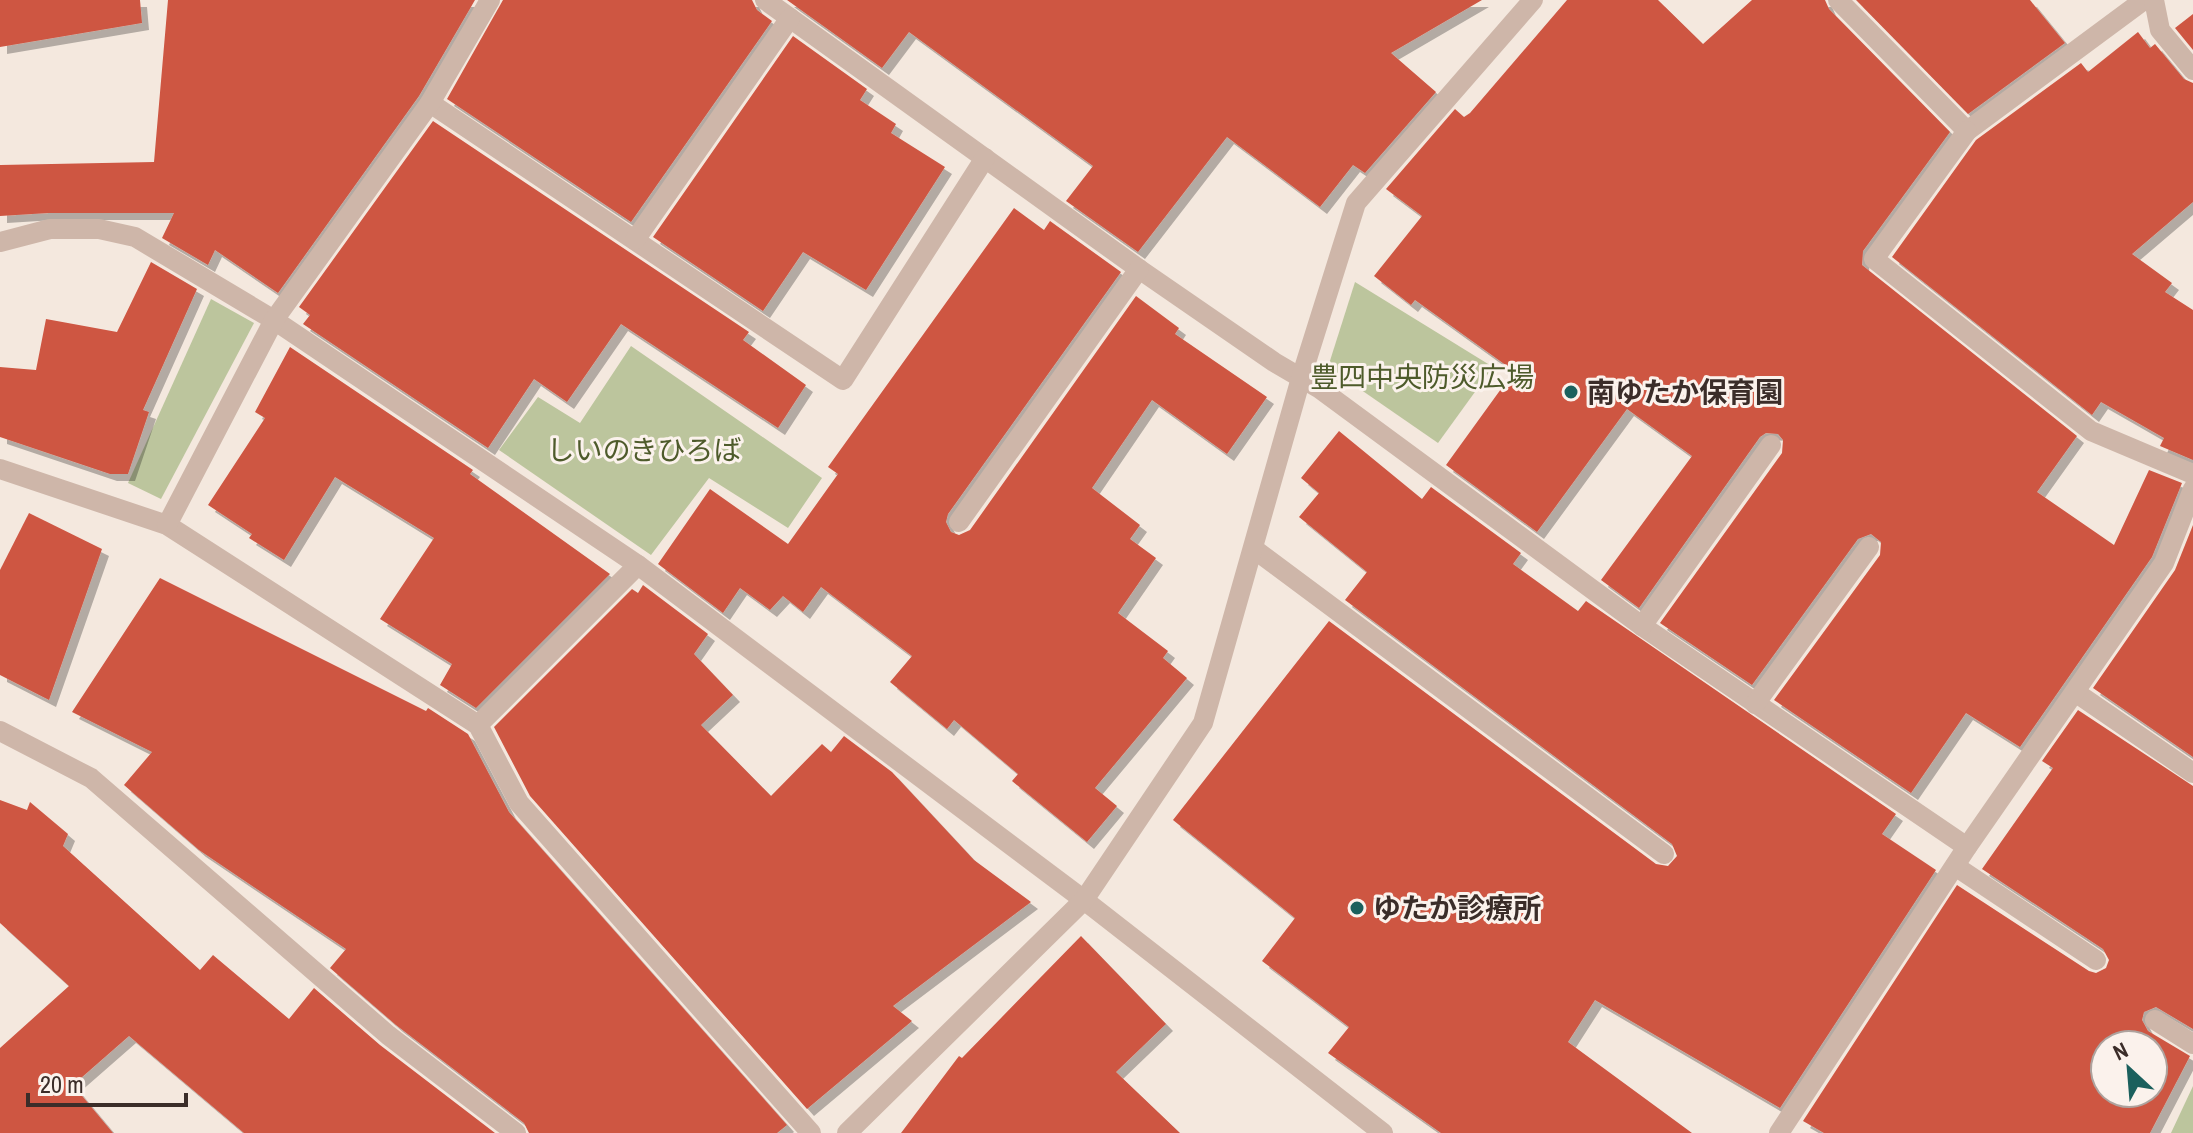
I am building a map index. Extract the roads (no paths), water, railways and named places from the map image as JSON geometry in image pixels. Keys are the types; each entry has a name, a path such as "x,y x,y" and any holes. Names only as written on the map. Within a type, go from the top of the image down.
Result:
{"street":[{"path":"167,525 274,320 430,103 490,0"},
{"path":"765,0 1139,269 1301,378 1642,626 1967,847"},
{"path":"847,1133 1084,900 1203,723 1301,378 1356,203 1533,0"},
{"path":"1838,0 1967,131"},
{"path":"2144,0 1967,131 1874,259 2091,431 2193,474"},
{"path":"2154,0 2160,30 2193,70"},
{"path":"635,240 790,18"},
{"path":"430,103 843,380 985,158"},
{"path":"0,242 50,229 99,229 135,237 274,320 638,565 1084,900 1383,1133"},
{"path":"959,522 1139,269"},
{"path":"1642,626 1771,445"},
{"path":"0,469 167,525 478,725 519,803 811,1133"},
{"path":"1779,1133 1967,847 2164,563 2193,489"},
{"path":"1755,704 1869,547"},
{"path":"1254,549 1664,854"},
{"path":"478,725 638,565"},
{"path":"2075,692 2193,773"},
{"path":"0,731 91,778 388,1035 516,1133"},
{"path":"1955,866 2096,960"},
{"path":"2155,1020 2193,1044"}],"place":[{"name":"南ゆたか保育園","path":"1571,392"},
{"name":"ゆたか診療所","path":"1357,908"}],"park label":[{"name":"豊四中央防災広場","path":"1422,377"},
{"name":"しいのきひろば","path":"644,450"}]}
